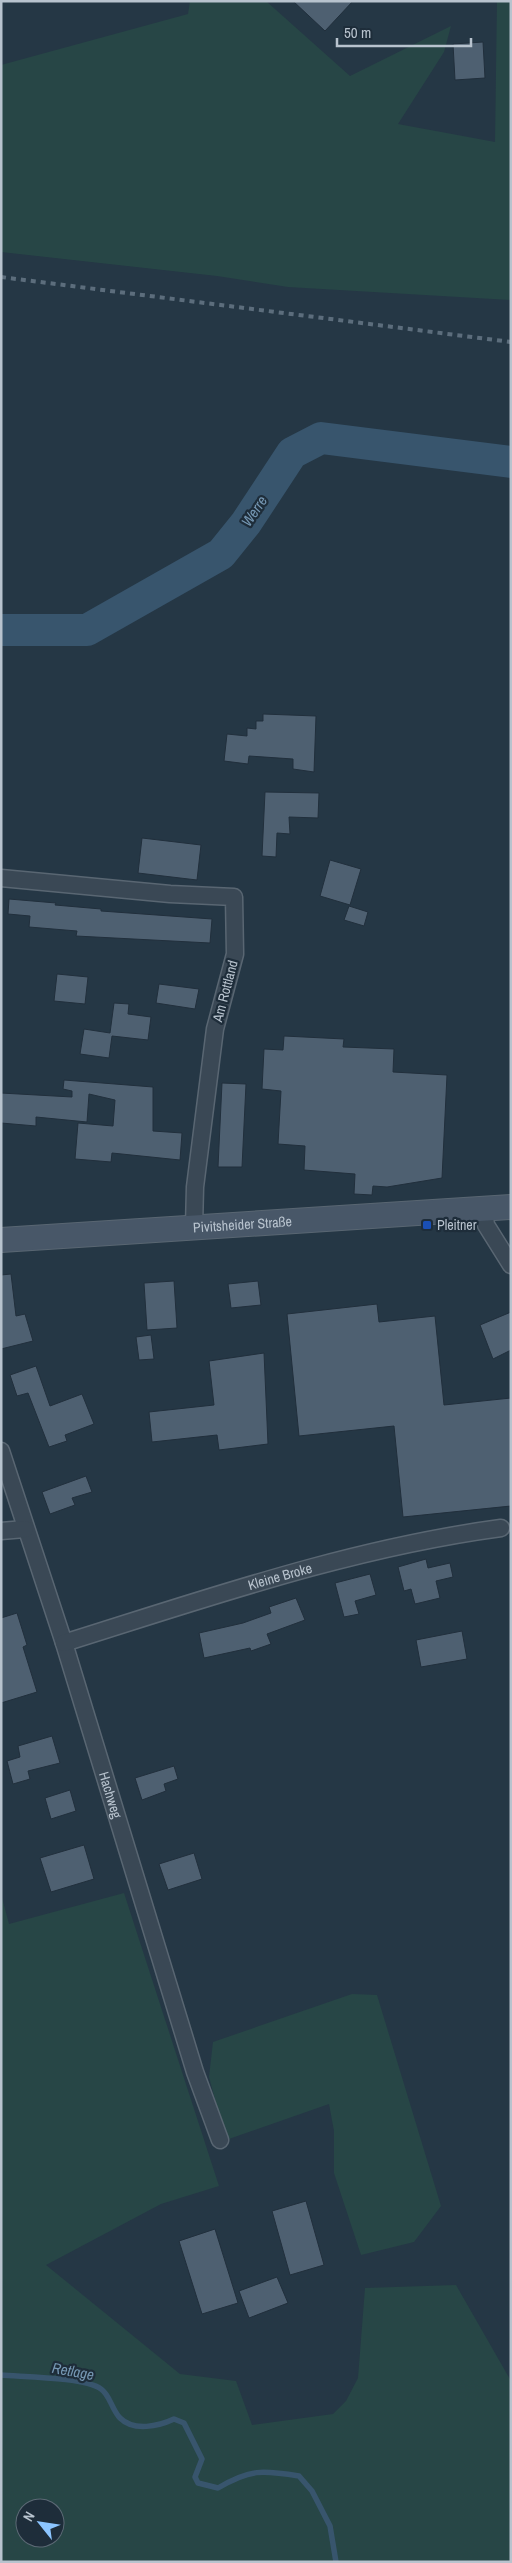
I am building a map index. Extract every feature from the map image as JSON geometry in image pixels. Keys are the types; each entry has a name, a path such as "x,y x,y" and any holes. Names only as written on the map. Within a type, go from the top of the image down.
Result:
{"main road":[{"name":"Pivitsheider Straße","path":"1,1240 511,1207"}],"street":[{"name":"Am Rottland","path":"1,878 170,894 234,897 234,954 215,1029 195,1187 194,1227"},
{"path":"484,1209 486,1225 511,1265"},
{"name":"Hachweg","path":"1,1451 25,1529 64,1643 192,2063 220,2140"},
{"name":"Kleine Broke","path":"64,1643 314,1565 470,1532 501,1528"},
{"path":"1,1531 25,1529"}],"green space":[{"path":"190,1 266,1 350,76 451,26 444,52 398,124 495,142 497,1 511,1 511,300 288,287 217,276 1,252 1,65 188,14"},
{"path":"124,1893 219,2186 161,2204 46,2265 180,2374 236,2381 252,2425 333,2414 346,2401 358,2378 365,2288 456,2285 511,2381 511,2562 1,2562 1,1894 9,1924"},
{"path":"352,1994 377,1995 441,2206 414,2242 361,2255 334,2173 334,2131 329,2104 226,2140 209,2077 213,2042"}],"building":[{"path":"293,1 353,1 325,31"},
{"path":"483,42 485,78 455,80 453,44"},
{"path":"263,714 316,716 314,772 293,769 293,759 249,756 248,764 224,761 227,734 247,736 247,728 256,729 256,721 263,721"},
{"path":"265,792 319,793 318,818 289,817 290,834 277,833 276,857 262,856"},
{"path":"142,838 201,845 197,880 138,873"},
{"path":"330,860 361,869 350,905 320,896"},
{"path":"9,899 56,903 55,905 101,909 101,911 212,919 210,943 76,936 77,931 29,927 30,916 8,914"},
{"path":"349,906 368,912 364,926 344,920"},
{"path":"57,974 88,977 85,1004 54,1001"},
{"path":"159,984 199,989 195,1009 156,1003"},
{"path":"114,1003 129,1004 128,1014 151,1017 148,1040 112,1036 109,1058 80,1054 84,1029 110,1033"},
{"path":"284,1036 344,1039 343,1047 394,1049 393,1072 447,1075 442,1178 387,1187 373,1186 372,1195 354,1194 355,1174 304,1170 305,1146 278,1144 281,1091 262,1089 264,1049 283,1050"},
{"path":"64,1080 153,1087 153,1131 182,1133 180,1160 112,1153 111,1162 75,1159 78,1123 113,1126 115,1100 89,1094 87,1122 36,1117 36,1126 1,1123 1,1093 72,1097 72,1091 63,1089"},
{"path":"222,1083 246,1084 242,1167 218,1167"},
{"path":"11,1274 16,1316 25,1314 33,1341 1,1349 1,1275"},
{"path":"174,1281 177,1328 147,1330 144,1283"},
{"path":"258,1281 261,1305 231,1308 228,1284"},
{"path":"377,1304 379,1322 435,1316 444,1405 511,1398 511,1506 403,1517 394,1426 299,1436 287,1314"},
{"path":"511,1312 511,1350 493,1359 480,1325"},
{"path":"151,1335 154,1359 139,1360 136,1337"},
{"path":"264,1353 268,1444 219,1450 217,1435 152,1442 149,1412 214,1405 209,1361"},
{"path":"36,1366 50,1406 82,1394 94,1424 65,1435 67,1441 49,1447 28,1393 17,1396 10,1375"},
{"path":"86,1476 92,1492 72,1498 75,1505 50,1514 42,1492"},
{"path":"426,1559 428,1568 450,1563 453,1577 436,1581 440,1598 415,1604 411,1589 404,1591 398,1567"},
{"path":"370,1574 376,1595 355,1601 359,1614 344,1617 335,1583"},
{"path":"296,1598 305,1620 267,1634 271,1644 251,1651 250,1648 204,1658 199,1633 243,1623 271,1613 269,1607"},
{"path":"17,1613 27,1645 23,1647 37,1692 1,1703 1,1618"},
{"path":"462,1631 467,1659 421,1667 416,1640"},
{"path":"52,1736 60,1763 28,1771 30,1779 13,1784 7,1761 20,1757 18,1746"},
{"path":"174,1766 178,1779 164,1784 166,1791 142,1800 135,1778"},
{"path":"70,1790 76,1811 51,1819 45,1798"},
{"path":"84,1845 94,1879 51,1892 40,1858"},
{"path":"194,1853 202,1879 168,1890 159,1864"},
{"path":"306,2201 324,2265 290,2275 272,2211"},
{"path":"215,2229 238,2303 202,2314 179,2241"},
{"path":"277,2277 288,2303 249,2318 239,2291"}],"waterway":[{"name":"Werre","path":"1,630 87,630 221,554 246,523 292,453 321,438 511,462"},
{"name":"Retlage","path":"1,2375 68,2380 93,2385 104,2392 120,2418 132,2425 147,2426 161,2424 174,2419 184,2423 202,2459 195,2477 198,2483 218,2488 248,2474 266,2472 299,2476 312,2491 330,2526 336,2562"}],"railway":[{"path":"1,277 511,342"}],"place":[{"name":"Pleitner","path":"427,1225"}]}
